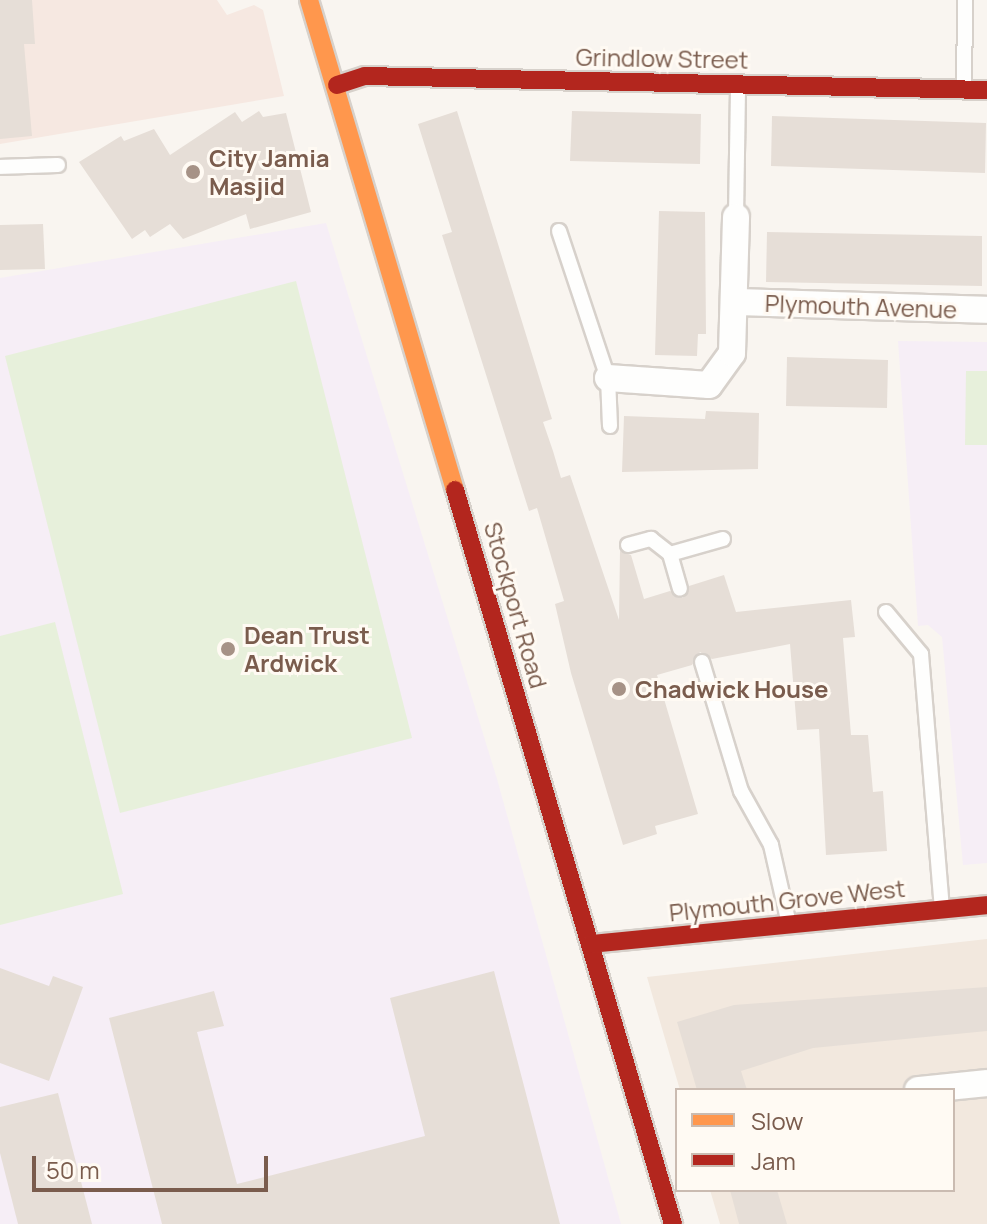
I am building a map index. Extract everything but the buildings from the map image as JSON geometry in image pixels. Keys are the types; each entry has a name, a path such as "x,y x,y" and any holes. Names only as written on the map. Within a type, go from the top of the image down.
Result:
{"main road":[{"name":"Stockport Road","path":"309,0 337,85 673,1224"},
{"name":"Grindlow Street","path":"337,85 365,76 987,90"},
{"name":"Plymouth Grove West","path":"591,944 987,905"}],"street":[{"name":"Plymouth Avenue","path":"608,378 709,385 732,353 736,217"},
{"name":"Plymouth Avenue","path":"735,302 987,310"},
{"path":"938,1088 987,1083"}],"lane":[{"path":"964,90 965,0"},
{"path":"736,217 738,84"},
{"path":"0,167 58,165"},
{"path":"559,231 608,378 610,426"},
{"path":"628,545 651,539 670,554 680,589"},
{"path":"670,554 723,539"},
{"path":"886,612 921,654 942,909"},
{"path":"702,662 741,791 771,845 789,924"}],"shaded area":[{"path":"0,0 217,0 227,15 254,5 263,10 284,96 0,144"},
{"name":"Dean Trust Ardwick","path":"326,223 497,779 621,1224 0,1224 0,278"},
{"path":"898,341 987,342 987,863 963,865 942,637 928,625 918,626"},
{"path":"987,939 987,1224 720,1224 711,1192 955,1192 955,1088 679,1088 647,977"}],"green space":[{"path":"296,281 412,738 120,813 5,356"},
{"path":"966,371 987,371 987,445 965,445"},
{"path":"55,622 123,894 0,925 0,636"}],"traffic: slow":[{"path":"309,0 455,490"}],"traffic: jam":[{"path":"337,85 365,76 987,90"},
{"path":"455,490 673,1224"},
{"path":"591,944 987,905"}],"place":[{"name":"City Jamia Masjid","path":"193,172"},
{"name":"Dean Trust Ardwick","path":"228,649"},
{"name":"Chadwick House","path":"619,689"}]}
